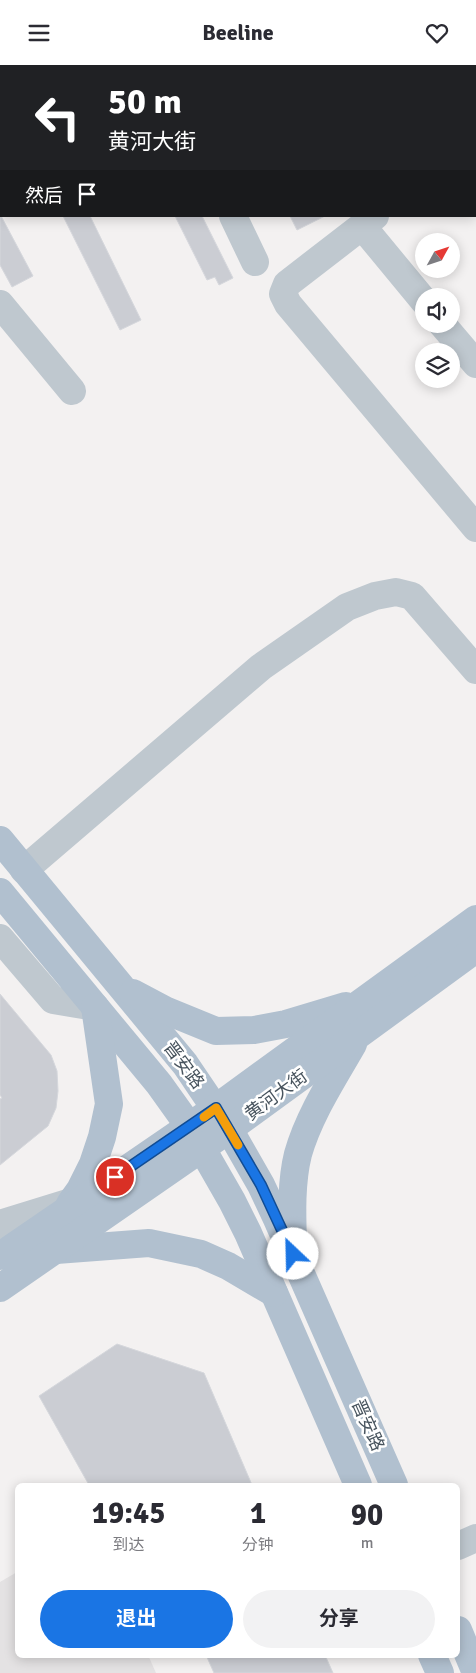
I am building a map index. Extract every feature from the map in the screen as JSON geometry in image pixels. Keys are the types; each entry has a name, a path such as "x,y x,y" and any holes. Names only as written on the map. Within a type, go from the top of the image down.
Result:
{"main road":[{"name":"晋安路","path":"0,840 185,1064 223,1119 261,1185 393,1483"},
{"name":"晋安路","path":"0,892 159,1084 195,1138 232,1201 248,1233 357,1483"},
{"name":"黄河大街","path":"223,1119 364,1001 476,919"},
{"name":"黄河大街","path":"0,1288 56,1250 195,1138 358,1035 476,949"},
{"path":"120,986 167,1011 216,1031 254,1031 364,1001"},
{"path":"73,1204 93,1164 102,1137 109,1104 95,1007"},
{"path":"293,1254 293,1207 298,1156 304,1134 358,1035"},
{"name":"黄河大街","path":"0,1256 73,1204 195,1138"},
{"path":"56,1250 149,1243 201,1254 228,1266 274,1293"},
{"path":"460,1635 476,1673"},
{"path":"433,1658 440,1673"}],"street":[{"path":"233,217 255,262"},
{"path":"415,288 368,221 287,284 282,294 288,304 476,528"},
{"path":"0,304 72,391"},
{"path":"450,333 476,364"},
{"path":"24,870 262,667 347,607 375,596 396,592 412,596 476,670"},
{"path":"0,938 53,1000 95,1007"},
{"path":"0,1225 73,1204"},
{"path":"460,1545 476,1538"}],"shaded area":[{"path":"15,1573 15,1658 149,1658 156,1673 0,1673 0,1582"}],"building":[{"path":"0,217 2,217 33,276 12,287 0,265"},
{"path":"64,217 90,217 141,320 120,330"},
{"path":"176,217 202,217 233,278 219,285 215,277 207,280"},
{"path":"290,217 323,217 297,230"},
{"path":"0,994 51,1055 57,1071 58,1091 56,1108 48,1126 0,1165 0,1099 2,1098 0,1095"},
{"path":"117,1344 204,1373 251,1483 88,1483 39,1396"},
{"path":"207,1658 326,1658 333,1673 214,1673"}],"slow traffic":[{"path":"204,1117 216,1108 238,1145"}],"route":[{"path":"115,1177 216,1108 261,1185 293,1254"}]}
